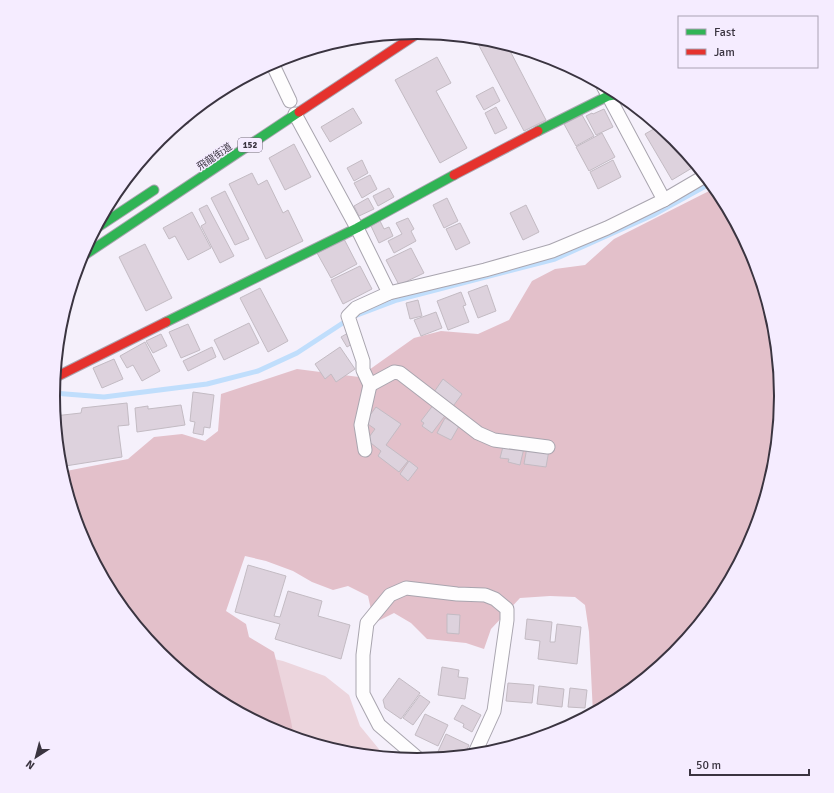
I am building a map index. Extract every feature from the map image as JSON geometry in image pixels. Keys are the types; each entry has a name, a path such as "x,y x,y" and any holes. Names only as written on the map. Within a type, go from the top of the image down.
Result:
{"main road":[{"name":"飛龍街道","path":"91,251 409,39"},
{"path":"60,375 357,228 445,179 611,96"},
{"path":"104,223 160,186"}],"street":[{"path":"275,69 290,101"},
{"path":"616,99 664,200"},
{"path":"295,114 357,228 389,293"},
{"path":"365,450 361,425 370,385 364,370 363,361 350,321 356,308 389,293 552,252 664,200 701,179"},
{"path":"370,385 394,372 400,373 478,433 494,440 548,447"},
{"path":"413,754 379,725 363,694 363,655 367,623 390,595 406,588 457,594 485,595 495,599 507,609 494,711 477,749"}],"shaded area":[{"path":"709,191 738,238 756,282 768,327 774,373 774,420 768,466 756,511 738,555 727,575 701,614 670,649 635,680 616,694 593,708 589,632 585,605 575,597 550,596 520,598 491,629 484,649 466,643 427,639 411,623 394,613 374,623 368,596 348,586 333,590 312,582 293,571 266,561 245,556 226,611 246,624 249,637 274,652 293,732 259,717 218,694 181,665 164,649 133,614 107,575 96,555 78,511 67,471 128,459 154,437 182,434 205,441 218,431 221,394 297,369 359,377 414,338 441,331 478,334 509,320 532,281 555,269 585,265 614,239"},
{"path":"199,642 283,661 325,676 349,695 360,726 381,752 324,742 280,727 238,706 211,689"}],"building":[{"path":"478,45 510,51 546,120 524,131"},
{"path":"437,57 451,83 436,91 467,148 440,163 395,80"},
{"path":"493,87 500,101 484,110 476,96"},
{"path":"496,107 507,128 495,134 485,113"},
{"path":"353,108 362,123 330,142 321,127"},
{"path":"604,109 613,127 596,135 586,116"},
{"path":"582,115 594,136 576,146 564,124"},
{"path":"654,129 692,168 672,180 645,134"},
{"path":"602,133 615,157 589,171 576,147"},
{"path":"294,144 311,177 285,190 269,158"},
{"path":"362,160 368,173 354,181 347,168"},
{"path":"613,160 621,177 598,189 590,172"},
{"path":"252,173 258,185 267,180 283,213 288,210 303,241 266,259 229,184"},
{"path":"370,175 377,189 362,198 354,183"},
{"path":"389,188 394,197 378,206 373,196"},
{"path":"225,191 249,239 235,245 211,198"},
{"path":"368,198 374,209 359,216 354,206"},
{"path":"447,198 458,221 444,228 433,205"},
{"path":"207,205 234,256 220,263 201,226 206,223 199,209"},
{"path":"526,205 539,232 523,240 510,213"},
{"path":"192,212 211,248 188,260 175,236 169,239 163,228"},
{"path":"408,218 414,229 411,231 416,241 394,253 388,241 402,234 396,223"},
{"path":"380,221 384,229 389,227 393,236 379,243 371,226"},
{"path":"460,223 470,243 456,250 446,229"},
{"path":"344,239 357,264 331,278 317,253"},
{"path":"145,244 172,298 146,311 119,257"},
{"path":"411,248 424,273 399,285 386,260"},
{"path":"360,266 372,289 343,304 331,280"},
{"path":"487,285 496,311 478,318 468,292"},
{"path":"260,288 288,341 268,352 240,298"},
{"path":"461,292 466,305 463,306 469,322 448,330 437,301"},
{"path":"418,300 422,316 410,319 406,303"},
{"path":"436,312 442,328 421,336 414,320"},
{"path":"249,323 259,343 224,360 214,340"},
{"path":"188,324 200,350 181,358 169,332"},
{"path":"348,333 354,343 347,347 341,337"},
{"path":"161,334 167,346 153,353 146,341"},
{"path":"145,342 160,371 142,381 133,365 127,368 120,356"},
{"path":"212,347 216,357 188,371 183,361"},
{"path":"340,347 355,369 336,382 331,374 325,379 315,364"},
{"path":"114,359 123,379 102,388 93,368"},
{"path":"443,379 462,394 451,409 432,395"},
{"path":"193,392 214,395 210,428 204,427 203,435 193,433 195,422 190,421"},
{"path":"127,403 129,425 118,426 122,457 66,466 60,415 81,413 82,408"},
{"path":"434,404 447,413 432,433 422,426 424,423 421,421"},
{"path":"181,405 185,425 137,432 135,408 148,406 148,409"},
{"path":"376,407 401,424 386,445 408,461 399,472 378,456 381,451 367,440 375,429 365,422"},
{"path":"445,418 459,426 451,440 437,433"},
{"path":"504,443 524,448 520,465 508,462 509,459 500,458"},
{"path":"527,447 549,450 546,467 524,464"},
{"path":"409,461 418,468 408,481 400,474"},
{"path":"248,565 286,576 274,616 280,617 288,591 322,601 318,616 350,625 341,659 275,639 280,624 235,612"},
{"path":"447,614 460,615 459,634 447,633"},
{"path":"527,619 552,622 550,642 555,642 557,624 581,627 577,664 538,659 540,641 525,639"},
{"path":"442,667 459,670 458,677 468,678 465,699 438,695"},
{"path":"399,678 420,693 401,719 385,708 383,700"},
{"path":"508,683 534,685 532,703 506,701"},
{"path":"539,686 564,689 562,707 537,704"},
{"path":"570,688 587,690 585,708 568,707"},
{"path":"420,695 430,702 413,725 403,718"},
{"path":"462,705 481,715 472,732 463,727 464,724 454,719"},
{"path":"425,714 448,725 438,746 415,735"},
{"path":"446,734 469,745 466,751 437,753"}],"waterway":[{"path":"60,394 104,397 207,384 258,371 297,353 352,317 397,300 555,259 653,215 706,186"}],"traffic: fast":[{"path":"538,131 610,96"},
{"path":"91,251 299,112"},
{"path":"166,322 357,228 454,175"},
{"path":"104,223 154,190"}],"traffic: jam":[{"path":"299,112 409,39"},
{"path":"454,175 538,131"},
{"path":"60,375 166,322"}]}
